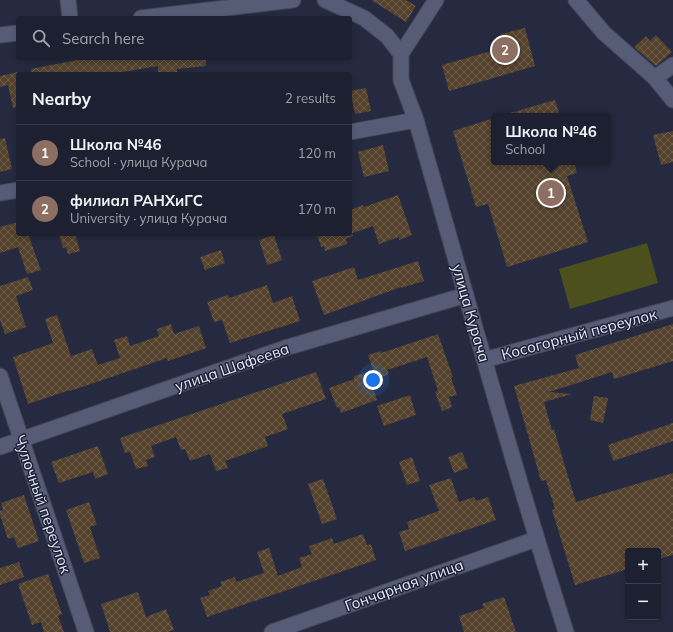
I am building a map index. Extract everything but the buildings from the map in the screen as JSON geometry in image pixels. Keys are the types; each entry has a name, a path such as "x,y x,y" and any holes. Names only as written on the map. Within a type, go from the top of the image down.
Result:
{"street":[{"path":"68,0 70,16"},
{"path":"158,16 293,0"},
{"path":"326,0 364,18 387,36 401,54 436,0"},
{"path":"576,0 604,33 655,78 673,100"},
{"path":"0,35 16,34"},
{"name":"улица Курача","path":"401,54 401,80 416,120 536,539 566,632"},
{"path":"655,78 673,65"},
{"path":"352,132 416,120"},
{"path":"0,193 16,190"},
{"name":"улица Шафеева","path":"0,446 285,348 466,295"},
{"name":"Косогорный переулок","path":"484,360 673,308"},
{"name":"Чулочный переулок","path":"0,376 86,632"},
{"name":"Гончарная улица","path":"272,632 536,539"}],"green space":[{"path":"647,243 658,283 570,309 559,269"}],"place":[{"name":"филиал РАНХиГС","path":"505,50"},
{"name":"Школа №46","path":"551,193"}]}
